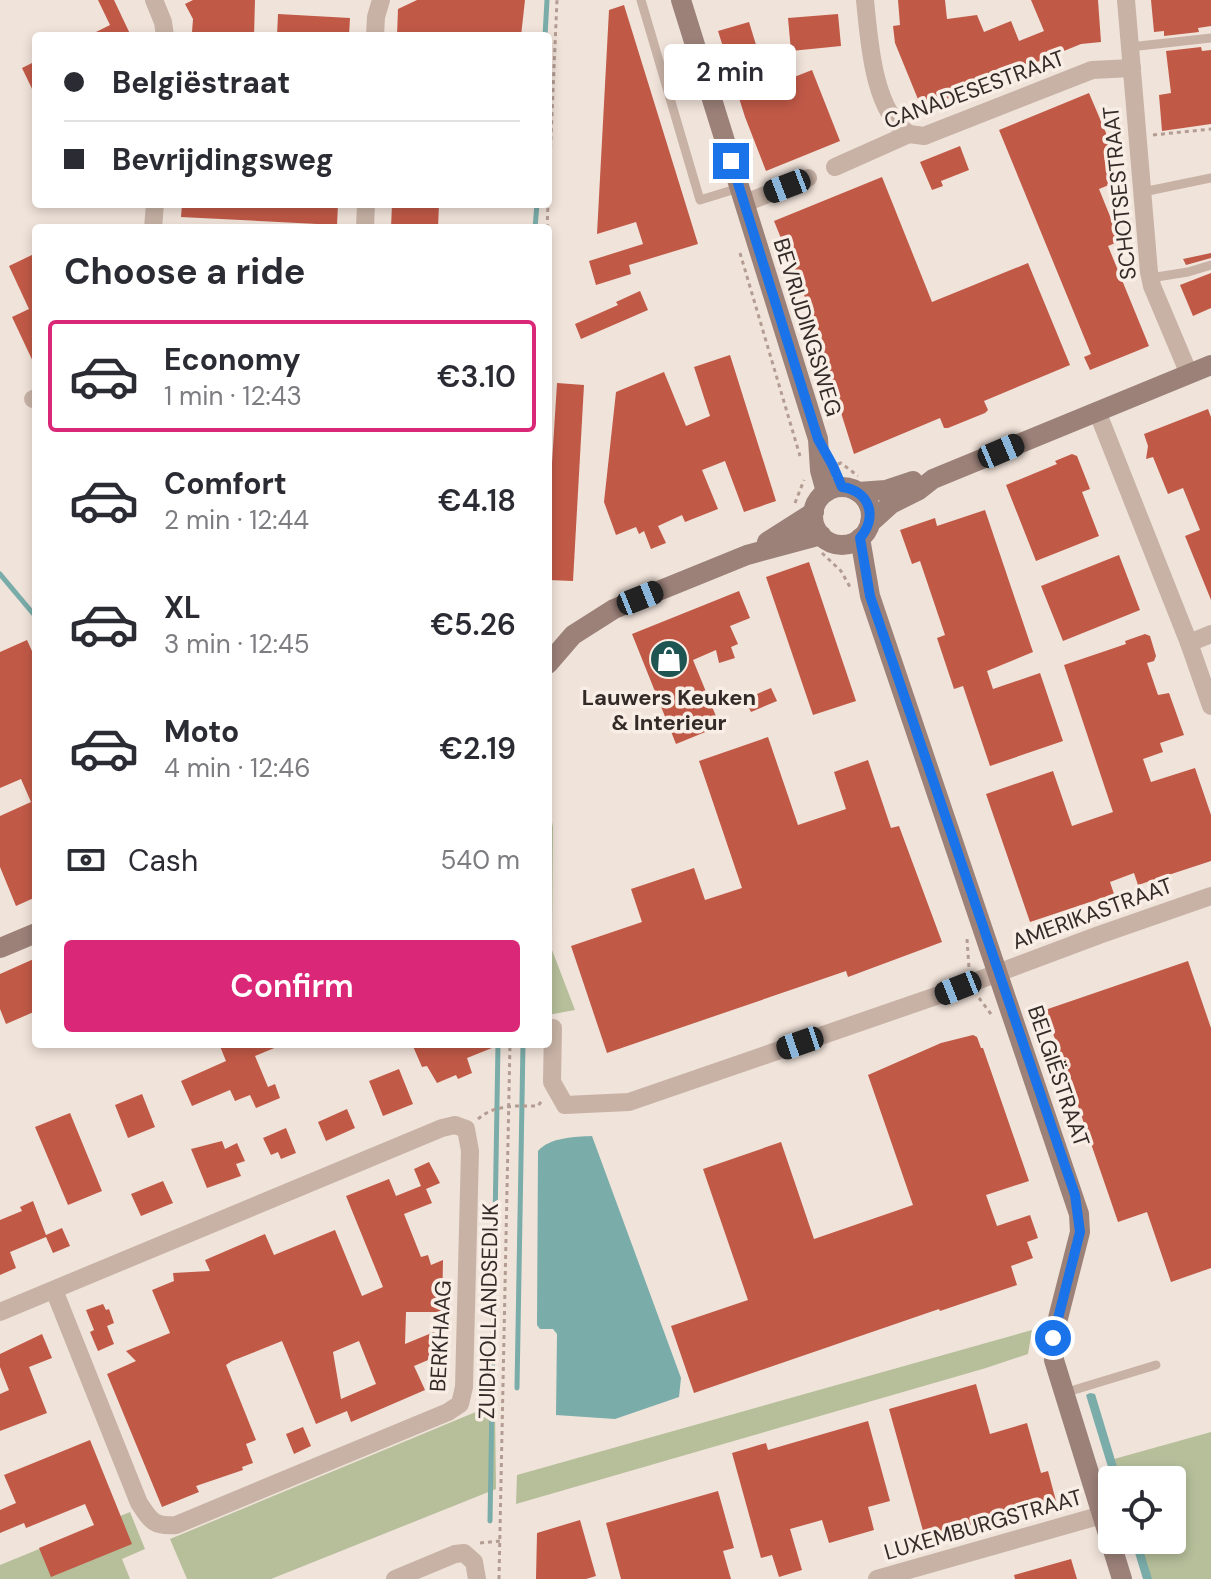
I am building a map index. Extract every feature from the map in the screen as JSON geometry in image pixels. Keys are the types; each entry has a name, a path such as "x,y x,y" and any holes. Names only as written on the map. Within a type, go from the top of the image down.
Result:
{"main road":[{"name":"BEVRIJDINGSWEG","path":"681,0 818,439 815,468 846,487"},
{"path":"747,555 852,543 891,504 933,479 1094,405 1211,365"},
{"path":"823,544 815,527 816,504 846,487 886,490 915,480 933,479"},
{"path":"846,487 869,505 865,531"},
{"path":"552,659 573,635 614,609 747,555 814,512"},
{"name":"BELGIËSTRAAT","path":"861,594 865,531"},
{"name":"BELGIËSTRAAT","path":"823,544 861,594 998,973 1079,1214 1080,1232 1053,1338 1054,1360 1098,1502"},
{"path":"0,948 32,935"},
{"name":"BELGIËSTRAAT","path":"1114,1554 1122,1579"}],"street":[{"path":"154,0 164,32"},
{"path":"375,32 381,0"},
{"path":"865,0 871,59 878,83 896,126 909,134"},
{"name":"SCHOTSESTRAAT","path":"1126,0 1150,278 1189,374"},
{"name":"CANADESESTRAAT","path":"835,167 909,134 924,136 1092,70 1132,68"},
{"path":"742,195 808,178"},
{"path":"1094,405 1211,706"},
{"path":"1189,643 1211,634"},
{"name":"AMERIKASTRAAT","path":"553,1028 552,1082 565,1105 629,1102 1211,896"},
{"name":"BERKHAAG","path":"0,1312 442,1128 455,1125 466,1129 470,1151 464,1387 460,1404 448,1412 176,1525 162,1526 150,1520 139,1503 54,1290"},
{"name":"LUXEMBURGSTRAAT","path":"877,1579 1098,1516"},
{"path":"395,1579 455,1554 467,1554 476,1568 477,1579"}],"lane":[{"path":"641,0 700,200 742,195"},
{"path":"1130,47 1211,38"},
{"path":"1143,192 1211,178"},
{"path":"1150,278 1211,265"},
{"path":"1064,1393 1156,1365"}],"path":[{"path":"552,114 557,0"},
{"path":"1138,137 1211,129"},
{"name":"BEVRIJDINGSWEG","path":"737,243 815,468"},
{"path":"794,505 815,468 841,463 846,487"},
{"path":"823,544 823,553 861,594"},
{"name":"BELGIËSTRAAT","path":"966,927 973,982 978,996 993,1017"},
{"name":"ZUIDHOLLANDSEDIJK","path":"499,1579 510,1048"},
{"path":"486,1112 528,1106"},
{"path":"467,1554 484,1541 500,1541"}],"green space":[{"path":"552,822 553,827 552,950"},
{"path":"552,950 575,1010 552,1014"},
{"path":"1032,1330 1028,1354 516,1504 517,1475"},
{"path":"495,1404 496,1489 271,1579 187,1579 170,1539"},
{"path":"1211,1432 1211,1579 1150,1579 1143,1554 1186,1554 1186,1466 1116,1466 1114,1459"},
{"path":"130,1512 145,1549 122,1559 130,1579 0,1579 0,1565"}],"water":[{"path":"592,1136 681,1378 679,1397 615,1419 556,1415 557,1334 553,1329 540,1329 537,1325 538,1151 556,1140"},
{"path":"1095,1394 1117,1466 1108,1466 1086,1395"},
{"path":"1135,1554 1144,1554 1152,1579 1143,1579"}],"building":[{"path":"98,0 114,0 129,32 96,32 110,25"},
{"path":"193,0 255,0 254,32 192,32 193,19 185,4"},
{"path":"417,0 525,0 521,32 397,32 398,9"},
{"path":"898,0 945,0 947,19 977,15 984,32 1011,21 1019,41 1044,31 1031,0 1098,0 1101,42 1081,44 922,109 895,43 893,26 900,25"},
{"path":"1151,0 1211,0 1211,26 1198,28 1199,32 1164,36 1164,31 1154,32"},
{"path":"624,5 698,244 629,265 631,274 596,285 589,261 643,244 636,222 597,234 609,10"},
{"path":"278,14 350,18 349,32 277,32"},
{"path":"838,14 841,46 791,51 788,18"},
{"path":"749,22 769,87 812,70 840,141 766,171 718,31"},
{"path":"1201,47 1202,51 1211,50 1211,124 1162,131 1159,95 1171,93 1166,51"},
{"path":"32,63 32,89 22,68"},
{"path":"1089,93 1106,133 1114,183 1099,189 1120,241 1108,246 1149,346 1090,370 1084,357 1091,354 999,130"},
{"path":"960,146 969,170 941,181 943,186 932,190 920,162"},
{"path":"882,177 932,302 1028,263 1070,365 984,401 988,410 985,413 948,428 944,428 940,418 854,454 820,346 824,344 774,221"},
{"path":"182,208 338,208 337,224 181,217"},
{"path":"392,208 439,208 438,224 391,224"},
{"path":"1211,253 1211,258 1186,265 1183,259"},
{"path":"32,255 32,360 12,317 29,309 9,266"},
{"path":"1211,273 1211,308 1193,316 1180,285"},
{"path":"640,291 648,310 581,339 575,324 618,305 616,302"},
{"path":"730,355 776,501 744,512 725,461 702,470 718,509 685,522 682,515 658,526 666,543 651,549 644,531 639,534 636,527 616,535 604,502 616,392 664,372 686,426 710,416 694,367"},
{"path":"557,383 584,385 573,581 552,580 552,464"},
{"path":"1208,409 1211,417 1211,600 1185,536 1200,530 1183,488 1168,494 1153,457 1146,459 1148,446 1144,434"},
{"path":"1072,454 1077,456 1090,489 1082,492 1099,536 1036,561 1006,485 1057,464 1055,461"},
{"path":"985,510 1033,652 987,671 993,689 1040,673 1063,741 990,766 963,686 954,689 937,638 945,635 920,561 912,564 900,530 935,518 937,526"},
{"path":"1119,555 1140,610 1063,641 1041,586"},
{"path":"809,562 856,701 813,715 766,577"},
{"path":"739,591 750,618 730,626 738,644 731,647 735,658 719,663 716,650 693,660 720,726 676,744 632,634"},
{"path":"1145,634 1150,636 1156,656 1154,661 1147,663 1158,695 1169,693 1184,735 1160,743 1163,752 1143,759 1151,782 1195,768 1211,815 1211,861 1138,885 1134,873 1110,882 1114,894 1030,922 986,794 1053,771 1072,826 1113,812 1064,665 1126,644 1125,641"},
{"path":"27,640 32,651 32,899 16,906 0,867 0,816 31,802 21,779 0,788 0,652"},
{"path":"771,688 777,701 751,712 745,699"},
{"path":"768,737 798,825 846,809 834,772 868,760 891,828 899,826 942,942 848,977 846,971 607,1053 571,946 642,922 631,889 694,868 705,900 742,888 699,761"},
{"path":"32,960 32,1013 6,1024 0,1009 0,974"},
{"path":"1188,961 1211,1028 1211,1268 1171,1282 1147,1212 1118,1222 1045,1010"},
{"path":"973,1035 983,1048 1029,1181 986,1195 997,1226 1030,1215 1038,1238 1027,1242 1033,1258 1011,1266 1017,1285 694,1393 671,1326 748,1300 703,1169 781,1142 814,1239 913,1205 868,1075 941,1043"},
{"path":"221,1048 274,1048 255,1056 268,1087 275,1084 280,1098 256,1108 250,1095 235,1101 230,1090 192,1106 181,1081 226,1061"},
{"path":"414,1048 492,1048 467,1058 472,1073 458,1079 456,1075 437,1083 427,1066 422,1067"},
{"path":"399,1069 413,1104 383,1116 369,1081"},
{"path":"142,1094 155,1127 128,1138 115,1105"},
{"path":"347,1109 355,1128 326,1141 318,1122"},
{"path":"70,1113 102,1191 68,1205 35,1127"},
{"path":"286,1128 296,1153 281,1159 278,1152 271,1155 263,1138"},
{"path":"222,1141 225,1149 237,1143 245,1161 236,1164 241,1176 207,1188 191,1149"},
{"path":"429,1162 440,1183 426,1189 432,1203 404,1214 421,1257 428,1255 431,1265 443,1260 442,1312 406,1312 405,1344 434,1332 440,1347 437,1348 440,1355 414,1366 425,1390 351,1422 347,1411 316,1424 282,1341 232,1361 226,1365 256,1440 246,1444 253,1463 242,1467 243,1470 196,1486 199,1492 162,1507 107,1374 136,1361 126,1351 170,1333 152,1290 174,1281 173,1273 210,1271 205,1260 265,1234 274,1255 335,1230 362,1296 383,1287 346,1196 389,1179 396,1196 421,1186 414,1169","holes":["359,1341 376,1384 341,1399 333,1352"]},
{"path":"163,1181 173,1203 141,1216 131,1194"},
{"path":"33,1201 46,1235 62,1228 70,1246 53,1253 46,1237 10,1252 16,1268 0,1275 0,1220 22,1211 20,1207"},
{"path":"103,1304 106,1310 109,1309 114,1323 107,1326 114,1344 98,1351 86,1310"},
{"path":"42,1334 52,1358 29,1367 47,1413 0,1431 0,1394 9,1390 0,1367 0,1354"},
{"path":"976,1384 990,1434 1027,1423 1041,1473 1048,1471 1056,1501 1052,1502 1052,1507 1021,1510 925,1538 889,1409"},
{"path":"868,1421 890,1501 868,1507 874,1530 829,1543 822,1520 790,1529 802,1570 779,1577 772,1555 761,1558 732,1453 766,1443 768,1450"},
{"path":"303,1427 311,1446 294,1454 286,1434"},
{"path":"90,1440 132,1544 51,1577 39,1548 94,1525 85,1504 26,1528 24,1523 0,1533 0,1510 16,1503 4,1475"},
{"path":"718,1491 734,1548 723,1551 731,1579 621,1579 606,1523"},
{"path":"580,1520 596,1576 586,1579 536,1579 537,1533"},
{"path":"1071,1559 1077,1579 1015,1579 1014,1575"}],"waterway":[{"path":"545,32 547,0"},
{"path":"535,224 537,208"},
{"path":"0,574 32,612"},
{"path":"490,1521 498,1048"},
{"path":"517,1388 523,1048"}],"place":[{"name":"Lauwers Keuken & Interieur","path":"669,659"}],"route":[{"path":"731,161 818,439 842,487 858,492 869,505 870,523 860,538 870,596 1075,1195 1080,1232 1053,1338"}]}
